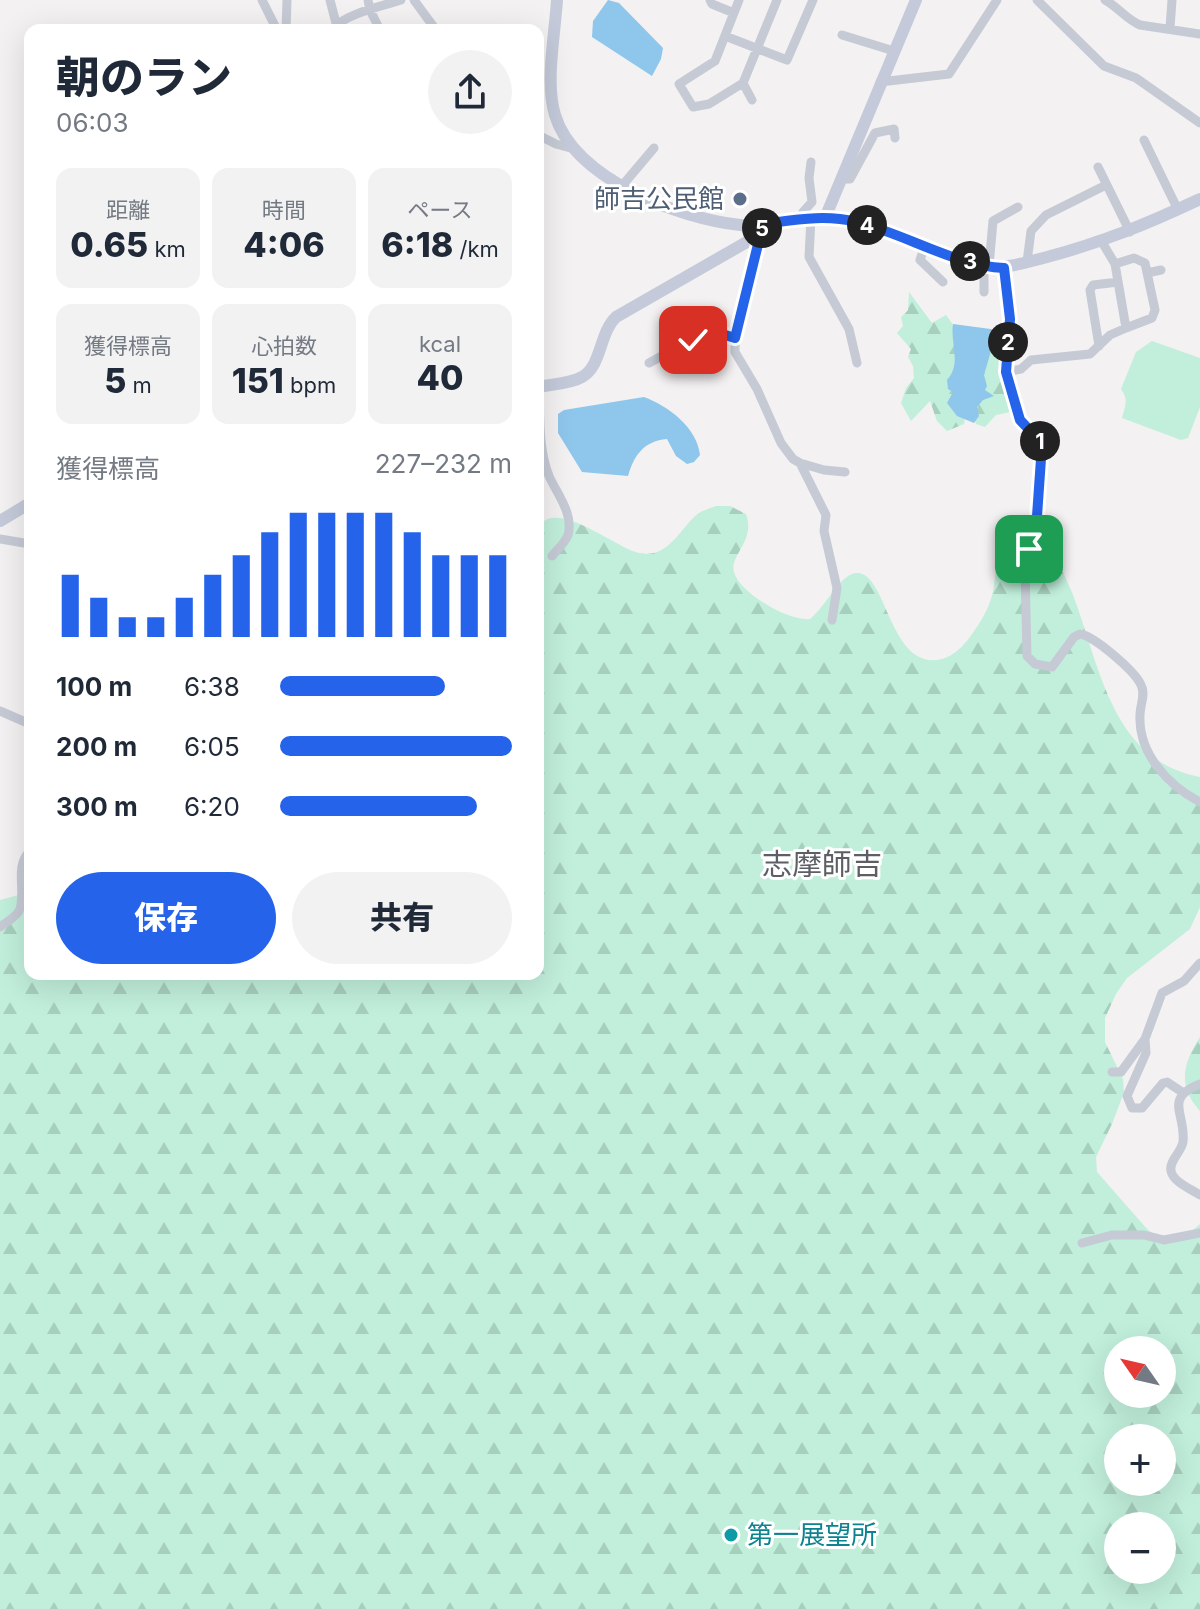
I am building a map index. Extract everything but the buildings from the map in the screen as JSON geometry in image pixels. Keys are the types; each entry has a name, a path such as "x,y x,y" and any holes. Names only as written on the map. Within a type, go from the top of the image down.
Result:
{"street":[{"path":"262,0 274,24"},
{"path":"286,24 287,0"},
{"path":"330,0 334,24"},
{"path":"341,24 369,5 401,0"},
{"path":"414,0 432,24"},
{"path":"557,0 551,98 563,134 574,149 621,187 654,204 761,229"},
{"path":"710,0 712,4 734,13"},
{"path":"739,0 715,61 679,84 693,107 709,104 743,83 777,0"},
{"path":"725,36 787,60 813,0"},
{"path":"825,218 916,0"},
{"path":"880,82 949,74 997,0"},
{"path":"1037,0 1104,66 1136,78 1200,123"},
{"path":"1105,0 1135,24 1200,34"},
{"path":"1170,28 1172,0"},
{"path":"369,5 377,24"},
{"path":"842,35 894,51"},
{"path":"743,83 752,100"},
{"path":"841,179 850,179 875,133 894,129 895,138"},
{"path":"544,138 574,149"},
{"path":"1144,140 1178,210"},
{"path":"621,187 654,148"},
{"path":"811,162 812,202 803,212 809,257 849,329 857,363"},
{"path":"1098,167 1130,232"},
{"path":"1027,262 1031,231 1046,215 1106,185"},
{"path":"544,386 585,375 593,367 609,324 616,317 761,229 806,219 860,222 986,266 1004,268 1102,242 1200,199"},
{"path":"984,292 993,221 1018,207"},
{"path":"761,229 735,338 735,352 757,389 781,443 800,463 826,515 824,531 837,588 832,620"},
{"path":"1102,242 1115,264 1126,328"},
{"path":"925,245 920,260 943,282"},
{"path":"1006,372 1021,369 1031,360 1044,357 1090,354 1110,335 1152,318 1155,310 1145,263 1134,258 1115,264"},
{"path":"1004,268 1010,319 1006,372 1020,420 1040,441 1037,516 1025,567 1027,656 1035,664 1052,667 1074,637 1080,634 1094,640 1120,661 1142,685 1140,724 1155,765 1183,793 1200,802"},
{"path":"1147,273 1161,270"},
{"path":"1099,346 1090,290 1093,285 1118,282"},
{"path":"649,363 709,330 735,338"},
{"path":"544,455 568,520 568,535 552,556"},
{"path":"800,463 845,472"},
{"path":"0,521 24,507"},
{"path":"0,539 24,543"},
{"path":"0,711 24,721"},
{"path":"0,927 20,908 24,859"},
{"path":"1112,1072 1121,1072 1145,1039 1162,993 1184,981 1200,963"},
{"path":"1145,1039 1146,1053 1127,1096 1132,1108 1142,1108 1163,1083 1167,1082 1182,1092"},
{"path":"1182,1092 1200,1084"},
{"path":"1182,1092 1179,1106 1182,1145 1171,1170 1176,1180 1200,1195"},
{"path":"1082,1243 1112,1235 1144,1235 1164,1240 1200,1233"}],"green space":[{"path":"909,292 932,323 946,315 957,330 965,416 964,424 947,431 937,421 930,401 911,421 901,403 906,388 914,378 908,357 911,349 897,333 903,326 901,317 908,310"},
{"path":"999,328 1006,340 1001,378 1010,412 996,415 985,427 976,424 974,418 983,389 982,375 994,332"},
{"path":"1152,341 1200,358 1200,407 1188,438 1181,440 1122,418 1126,400 1121,389 1136,352"},
{"path":"716,506 730,506 746,514 748,532 735,560 734,572 745,589 755,597 790,616 810,619 847,577 864,574 873,584 899,635 910,650 924,659 946,658 970,637 989,604 997,562 1010,539 1018,535 1036,540 1053,555 1065,576 1112,704 1127,729 1146,751 1170,767 1200,777 1200,907 1190,929 1127,978 1105,1018 1105,1042 1123,1079 1124,1092 1096,1157 1097,1172 1148,1230 1161,1239 1185,1237 1200,1224 1200,1609 0,1609 0,900 24,894 24,980 544,980 544,522 557,518 571,521 629,549 648,554 664,548 696,515"},
{"path":"1200,1037 1200,1111 1188,1093 1185,1074 1186,1065"}],"water":[{"path":"608,0 619,3 663,48 652,76 592,37 593,21"},
{"path":"953,324 998,330 990,347 984,375 985,390 994,396 983,400 977,407 979,416 974,423 957,416 947,403 953,392 948,389 947,380 955,360"},
{"path":"644,397 680,419 693,435 700,455 687,464 676,456 667,439 659,440 641,450 628,476 582,472 558,433 558,414 564,410"}],"place":[{"name":"師吉公民館","path":"740,199"},
{"name":"第一展望所","path":"731,1535"}],"district":[{"name":"志摩師吉","path":"822,865"}],"route":[{"path":"693,340 709,330 717,335 735,338 763,224 815,218 860,222 974,263 1004,268 1010,319 1006,372 1020,420 1040,441 1037,516 1029,549"}]}
